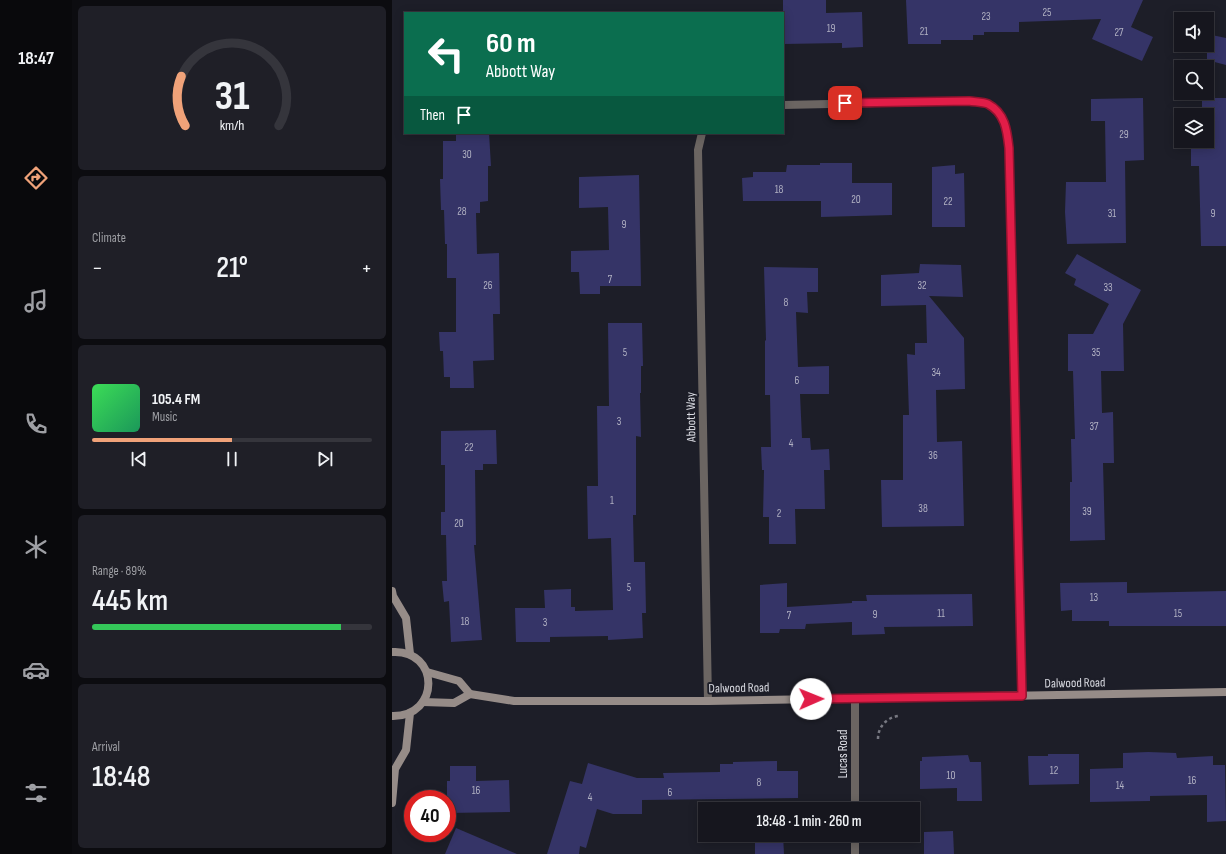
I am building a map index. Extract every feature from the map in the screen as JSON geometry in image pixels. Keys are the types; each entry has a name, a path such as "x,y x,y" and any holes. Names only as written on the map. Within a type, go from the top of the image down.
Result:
{"street":[{"path":"784,104 969,101 987,104 1000,113 1007,130 1009,148 1022,696"},
{"name":"Abbott Way","path":"702,134 698,150 708,701"},
{"path":"392,595 406,618 410,654"},
{"path":"392,652 400,651 417,658 423,664 427,672 429,682 428,692 424,702 418,708 401,716 392,716"},
{"path":"424,702 454,703 470,694 459,681 427,672"},
{"name":"Dalwood Road","path":"470,694 514,701 708,701 1226,692"},
{"name":"Lucas Road","path":"855,698 856,802"},
{"path":"392,803 393,766 406,750 410,713"},
{"path":"855,842 855,854"}],"building":[{"path":"783,0 826,0 826,13 862,12 863,47 842,48 842,43 784,44"},
{"path":"906,0 1143,0 1131,27 1153,37 1142,61 1092,39 1101,19 1019,22 1019,32 984,32 984,35 973,35 973,40 941,40 941,44 908,44"},
{"path":"1214,35 1226,38 1226,65 1214,62 1214,60 1207,60 1207,52 1214,52"},
{"path":"1143,98 1144,160 1125,161 1126,243 1067,244 1065,212 1066,182 1106,182 1105,121 1091,121 1091,99"},
{"path":"1226,98 1226,246 1201,246 1199,166 1191,166 1191,148 1214,148 1214,108 1202,108 1202,100"},
{"path":"456,134 489,134 491,166 488,166 488,201 480,202 480,213 476,213 477,254 499,253 500,314 493,314 494,360 473,361 474,388 450,388 450,377 444,377 443,351 440,351 439,332 456,332 456,278 447,278 447,244 445,244 444,210 441,210 440,179 443,179 443,141 456,141"},
{"path":"820,163 852,163 852,183 892,183 892,215 821,217 821,201 743,201 742,178 753,177 753,172 786,172 787,165 820,165"},
{"path":"955,165 955,174 964,173 965,227 932,227 932,167"},
{"path":"639,175 641,286 600,286 600,294 580,294 579,272 571,272 571,251 609,250 608,207 579,208 579,177"},
{"path":"1077,254 1141,290 1123,324 1124,371 1101,371 1102,413 1113,412 1114,463 1103,463 1105,540 1070,541 1070,482 1072,482 1071,439 1075,439 1073,371 1068,371 1068,334 1093,334 1109,304 1074,285 1076,279 1065,273"},
{"path":"920,264 961,265 963,297 929,296 964,338 965,389 936,390 937,442 962,441 964,526 882,527 881,480 903,480 903,415 909,415 907,354 915,355 915,343 927,343 926,305 881,306 881,275 919,273"},
{"path":"764,267 818,268 818,292 807,292 808,313 796,312 798,367 829,366 829,394 800,394 802,438 810,438 811,450 829,449 830,470 824,470 825,509 795,509 796,544 769,544 769,517 763,517 764,470 762,470 761,447 771,447 770,395 765,395 766,340"},
{"path":"608,323 642,323 643,366 641,366 640,393 641,437 636,436 636,515 633,515 634,562 645,562 646,613 642,613 643,638 608,640 608,636 550,637 550,642 516,642 515,608 545,608 544,590 571,589 571,607 575,607 575,611 613,610 611,538 588,539 587,486 598,486 597,406 609,406"},
{"path":"496,430 497,464 483,464 483,470 475,470 476,545 474,545 482,640 451,642 449,601 444,602 442,581 447,581 446,535 441,535 441,512 445,512 445,465 441,465 441,431"},
{"path":"1127,582 1127,593 1226,591 1226,626 1109,626 1109,621 1072,621 1072,610 1061,611 1060,583"},
{"path":"787,583 787,607 867,601 866,595 972,594 973,626 884,627 885,634 852,635 852,622 806,624 805,629 780,629 779,633 760,633 760,585"},
{"path":"1123,753 1176,753 1177,758 1213,756 1213,765 1225,765 1226,821 1207,822 1207,795 1150,796 1150,801 1090,802 1090,769 1123,768"},
{"path":"1048,754 1079,754 1079,784 1029,785 1028,756 1048,756"},
{"path":"968,755 970,762 981,762 982,801 957,801 957,788 920,789 920,761 922,761 922,757"},
{"path":"777,761 777,771 798,771 798,798 642,800 642,814 613,814 597,809 586,848 580,846 579,854 547,854 570,781 582,784 588,763 637,778 664,778 663,773 720,772 720,764 733,764 733,762"},
{"path":"450,766 476,766 476,781 509,780 510,812 456,813 456,790 447,790 447,781 450,781"},
{"path":"456,828 517,854 445,854 450,842 456,842"},
{"path":"953,831 954,854 924,854 924,832"},
{"path":"755,842 783,842 784,854 755,854"}],"route":[{"path":"811,699 1022,696 1009,148 1007,130 1000,113 987,104 969,101 845,103"}]}
